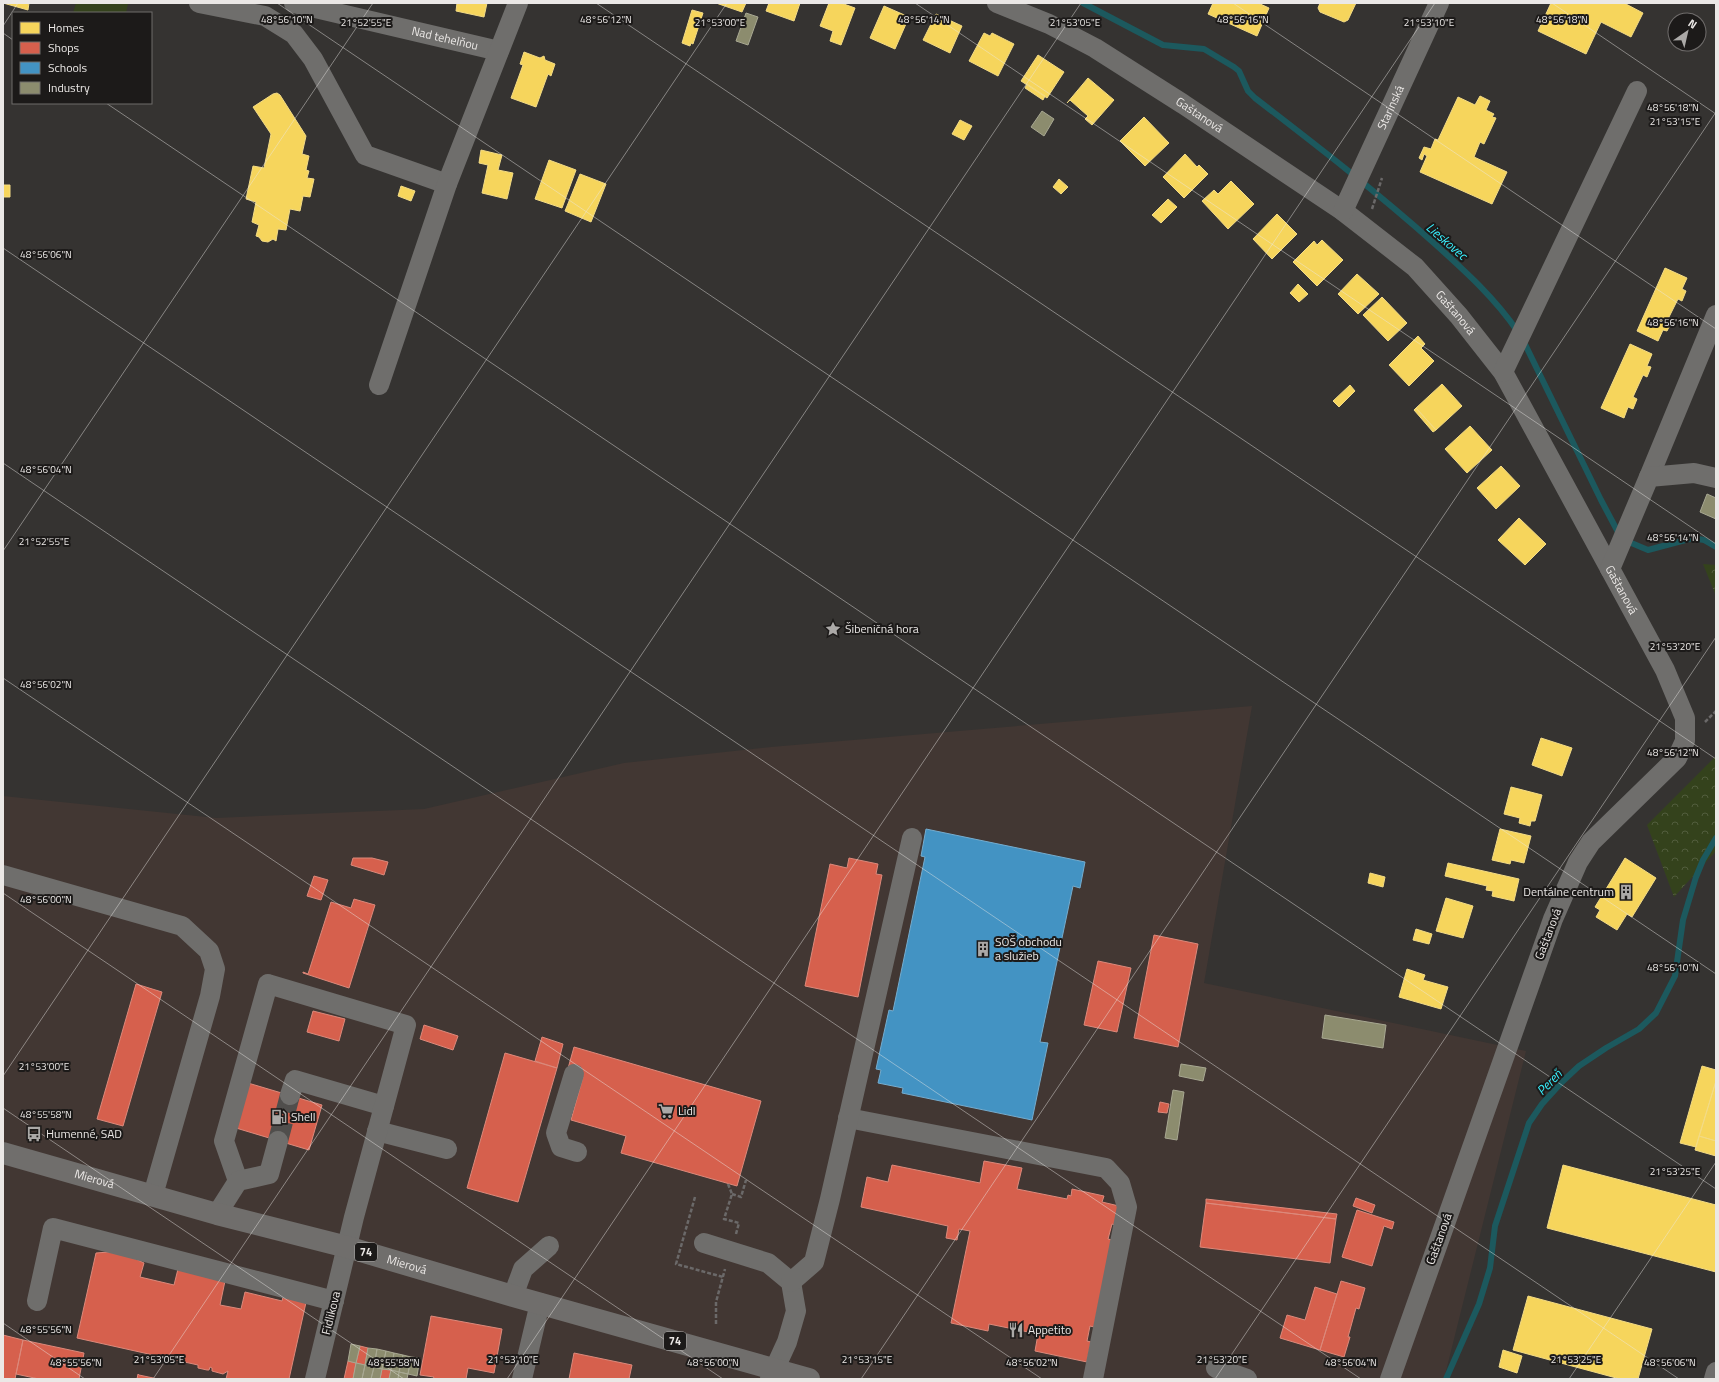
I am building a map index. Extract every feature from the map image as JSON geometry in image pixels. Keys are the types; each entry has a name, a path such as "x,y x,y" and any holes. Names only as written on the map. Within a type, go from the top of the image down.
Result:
{"main road":[{"name":"Mierová","path":"3,1153 217,1214 347,1247 540,1303 772,1374 809,1379"}],"street":[{"path":"199,3 265,16 294,34 313,59 365,155 447,184"},
{"name":"Nad tehelňou","path":"294,3 499,51"},
{"path":"379,386 447,184 518,3"},
{"name":"Gaštanová","path":"997,3 1049,24 1095,48 1183,104 1343,211 1415,267 1460,316 1503,372 1665,670 1686,718 1685,741 1677,758 1609,823 1591,842 1578,862 1553,919 1390,1379"},
{"name":"Starinská","path":"1343,211 1439,3"},
{"path":"1503,372 1637,91"},
{"path":"1610,569 1716,315"},
{"path":"1649,477 1694,473 1716,478"},
{"path":"791,1282 814,1262 830,1200 912,838"},
{"path":"3,875 182,926 209,951 215,969 210,996 153,1195"},
{"name":"Fidlikova","path":"238,1181 224,1141 268,984 406,1025 347,1247 315,1379"},
{"path":"574,1074 556,1133 561,1148 577,1152"},
{"path":"290,1096 295,1080 384,1106"},
{"path":"848,1118 1106,1168 1120,1183 1127,1207 1093,1379"},
{"path":"377,1131 447,1149"},
{"path":"217,1214 238,1181 269,1174 278,1141"},
{"path":"36,1301 52,1228 334,1301"},
{"path":"704,1243 768,1263 791,1282 796,1311 787,1342 772,1374"},
{"path":"513,1296 524,1269 549,1246"},
{"path":"522,1379 540,1303"},
{"path":"1216,1368 1247,1379"},
{"path":"1714,1379 1716,1372"}],"path":[{"path":"732,1194 740,1197 746,1180"}],"shaded area":[{"path":"1252,706 1204,983 1526,1051 1444,1379 3,1379 3,796 216,818 424,809 624,763 771,747"}],"green space":[{"path":"76,3 128,4 126,12 73,12"},
{"path":"1703,564 1716,565 1716,596"},
{"path":"1716,756 1716,851 1674,897 1647,825"}],"building: Homes":[{"path":"3,3 29,3 28,10"},
{"path":"457,3 487,3 484,17 456,11"},
{"path":"716,3 746,3 742,12"},
{"path":"769,3 800,3 794,21 766,11"},
{"path":"829,3 841,3 855,8 841,45 830,41 833,31 820,26"},
{"path":"1213,3 1258,3 1269,8 1257,36 1208,14"},
{"path":"1320,3 1356,3 1348,20 1344,22 1320,12 1318,8"},
{"path":"1551,3 1624,3 1643,13 1631,37 1601,22 1586,54 1538,31"},
{"path":"884,6 909,17 895,49 870,38"},
{"path":"692,10 703,13 693,44 691,43 690,46 682,43"},
{"path":"936,14 962,26 950,53 923,40"},
{"path":"984,33 990,36 992,33 1014,44 998,76 969,61"},
{"path":"524,52 540,58 544,56 545,60 555,64 551,76 548,74 536,107 511,98 523,65 520,64"},
{"path":"1038,55 1064,72 1047,98 1021,81"},
{"path":"1088,78 1114,100 1092,125 1085,119 1088,116 1070,100 1067,103"},
{"path":"1027,84 1045,96 1043,100 1025,88"},
{"path":"277,93 280,95 306,136 302,154 309,156 306,170 309,171 307,178 314,179 310,197 303,196 300,211 290,209 286,230 278,229 276,241 273,239 268,242 262,241 256,236 259,225 252,222 256,202 246,199 253,166 264,168 271,134 253,107"},
{"path":"1480,96 1490,101 1486,110 1494,114 1492,117 1496,118 1484,144 1480,142 1474,157 1507,172 1492,204 1420,172 1427,156 1424,154 1422,160 1419,158 1424,147 1431,149 1435,139 1438,140 1458,97 1475,105"},
{"path":"1144,117 1169,143 1145,166 1120,141"},
{"path":"960,120 972,126 964,140 952,134"},
{"path":"481,150 502,155 498,170 513,173 507,199 482,193 488,165 479,163"},
{"path":"1185,154 1197,167 1199,165 1208,174 1184,198 1163,177"},
{"path":"549,160 576,170 562,208 535,199"},
{"path":"580,174 606,184 591,222 565,211"},
{"path":"1059,179 1068,187 1061,194 1053,187"},
{"path":"1231,181 1254,204 1228,229 1202,201 1214,190 1218,194"},
{"path":"3,185 10,185 10,197 3,197"},
{"path":"401,186 415,191 411,201 398,196"},
{"path":"1168,199 1177,207 1161,223 1152,215"},
{"path":"1277,214 1297,234 1272,259 1253,239"},
{"path":"1322,240 1343,260 1317,286 1293,262 1314,241 1317,245"},
{"path":"1665,268 1687,278 1682,289 1686,291 1682,301 1678,299 1667,321 1671,323 1667,331 1663,330 1658,341 1637,331"},
{"path":"1357,274 1379,294 1358,314 1338,294"},
{"path":"1298,284 1308,294 1299,302 1290,293"},
{"path":"1382,297 1407,323 1388,341 1363,315"},
{"path":"1418,336 1425,344 1421,348 1434,361 1409,386 1389,365"},
{"path":"1630,344 1652,354 1647,366 1651,367 1647,377 1643,375 1633,397 1637,399 1633,409 1628,407 1624,418 1601,408"},
{"path":"1442,384 1462,406 1436,430 1416,408"},
{"path":"1350,385 1355,391 1339,407 1333,401"},
{"path":"1416,408 1436,430 1433,432 1414,410"},
{"path":"1470,426 1492,450 1467,473 1445,449"},
{"path":"1501,466 1520,486 1496,509 1477,488"},
{"path":"1519,518 1546,544 1525,565 1498,540"},
{"path":"1541,738 1572,748 1562,776 1532,765"},
{"path":"1511,787 1542,795 1535,821 1531,821 1530,826 1519,823 1520,818 1504,814"},
{"path":"1500,829 1531,836 1524,863 1511,860 1510,864 1492,860"},
{"name":"Dentálne centrum","path":"1625,858 1656,878 1632,917 1627,914 1617,930 1596,917 1600,910 1595,907"},
{"path":"1448,863 1519,879 1514,901 1492,896 1493,891 1486,890 1487,886 1445,876"},
{"path":"1370,873 1385,877 1383,887 1368,883"},
{"path":"1446,898 1473,906 1463,938 1436,931"},
{"path":"1416,929 1432,934 1429,944 1413,940"},
{"path":"1407,969 1425,975 1423,980 1448,987 1441,1009 1399,997"},
{"path":"1702,1066 1716,1070 1716,1081 1696,1147 1680,1143"},
{"path":"1716,1081 1716,1141 1699,1136"},
{"path":"1699,1136 1716,1141 1716,1156 1695,1150"},
{"path":"1563,1165 1716,1205 1716,1272 1547,1228"},
{"path":"1528,1296 1652,1329 1638,1379 1620,1379 1513,1350"},
{"path":"1503,1350 1522,1356 1517,1373 1499,1367"}],"building: Shops":[{"path":"353,858 372,858 388,862 384,875 351,865"},
{"path":"849,858 878,864 876,874 882,875 858,997 805,986 830,864 847,868"},
{"path":"314,876 328,880 321,900 307,896"},
{"path":"354,899 375,905 349,988 303,973 308,974 331,902 351,908"},
{"path":"1154,935 1198,944 1178,1047 1134,1038"},
{"path":"1098,961 1131,968 1117,1032 1084,1025"},
{"path":"136,984 162,992 123,1126 97,1119"},
{"path":"313,1011 345,1019 339,1041 307,1032"},
{"path":"424,1025 458,1036 453,1050 420,1039"},
{"path":"542,1037 563,1044 557,1068 535,1061"},
{"name":"Lidl","path":"574,1047 761,1101 737,1186 621,1153 626,1136 571,1120 583,1077 567,1072"},
{"path":"505,1053 557,1068 518,1202 467,1188"},
{"name":"Shell","path":"248,1083 322,1105 309,1150 236,1128"},
{"path":"1160,1102 1169,1104 1167,1113 1158,1112"},
{"path":"984,1161 1022,1168 1017,1189 1067,1199 1068,1195 1071,1196 1072,1189 1104,1196 1102,1202 1119,1206 1115,1225 1112,1224 1108,1239 1112,1240 1094,1327 1090,1326 1087,1341 1091,1342 1087,1362 1035,1351 1038,1334 989,1324 988,1331 951,1323 970,1231 959,1229 957,1240 946,1238 948,1226 861,1207 867,1177 888,1182 892,1165 980,1183"},
{"path":"1356,1198 1375,1205 1372,1213 1353,1206"},
{"path":"1206,1199 1337,1214 1336,1219 1206,1203"},
{"path":"1206,1203 1336,1219 1330,1263 1200,1247"},
{"path":"1357,1210 1394,1222 1392,1229 1384,1226 1372,1266 1342,1257"},
{"path":"109,1252 132,1257 144,1263 140,1277 174,1285 178,1269 225,1281 220,1305 241,1309 245,1292 282,1301 284,1293 307,1298 289,1379 226,1379 228,1371 223,1374 212,1371 212,1368 210,1367 209,1370 207,1370 198,1368 198,1365 77,1338 96,1253"},
{"path":"1341,1281 1365,1288 1359,1309 1356,1308 1344,1357 1320,1350"},
{"path":"1315,1287 1337,1294 1320,1350 1280,1338 1287,1315 1305,1320"},
{"path":"431,1316 502,1329 494,1373 468,1368 466,1379 433,1379 434,1377 420,1375"},
{"path":"3,1335 23,1340 15,1379 3,1379"},
{"path":"23,1340 84,1353 79,1379 39,1379 16,1374"},
{"path":"360,1346 368,1348 365,1365 356,1363"},
{"path":"574,1353 632,1365 629,1379 569,1379"},
{"path":"348,1361 356,1363 353,1379 344,1379"},
{"path":"382,1369 391,1370 389,1379 380,1379"},
{"path":"138,1374 139,1375 158,1379 137,1379"}],"building: Schools":[{"name":"SOŠ obchodu a služieb","path":"926,829 1085,862 1080,888 1073,886 1040,1042 1048,1043 1032,1120 902,1093 903,1088 878,1083 881,1070 876,1069 889,1010 893,1011 925,857 921,856"}],"building: Industry":[{"path":"746,13 758,17 748,45 736,41"},
{"path":"1042,111 1054,119 1044,136 1031,127"},
{"path":"1707,494 1716,498 1716,519 1700,512"},
{"path":"1325,1015 1386,1025 1383,1048 1322,1038"},
{"path":"1181,1064 1206,1068 1203,1081 1179,1076"},
{"path":"1173,1090 1184,1092 1177,1140 1165,1138"},
{"path":"351,1344 360,1346 356,1363 348,1361"},
{"path":"368,1348 377,1349 374,1367 365,1365"},
{"path":"377,1349 386,1351 382,1369 374,1367"},
{"path":"386,1351 394,1353 391,1370 382,1369"},
{"path":"394,1353 403,1355 399,1372 391,1370"},
{"path":"403,1355 411,1357 408,1374 399,1372"},
{"path":"411,1357 420,1358 417,1376 408,1374"},
{"path":"356,1363 365,1365 362,1379 353,1379"},
{"path":"365,1365 374,1367 371,1379 362,1379"},
{"path":"374,1367 382,1369 380,1379 371,1379"},
{"path":"391,1370 399,1372 398,1379 389,1379"},
{"path":"399,1372 408,1374 407,1379 398,1379"}],"waterway":[{"name":"Lieskovec","path":"1083,3 1163,45 1204,49 1234,67 1239,71 1248,91 1255,98 1369,187 1435,244 1490,296 1518,332"},
{"name":"Lieskovec","path":"1523,340 1619,534 1629,542 1648,550 1693,538 1704,540 1716,547"},
{"name":"Pereň","path":"1446,1379 1479,1304 1490,1268 1495,1226 1529,1123 1542,1104 1579,1066 1639,1029 1656,1013 1675,976 1683,920 1696,877 1703,860 1716,838"}],"tunnel":[{"path":"278,1141 290,1095"}],"place":[{"name":"Šibeničná hora","path":"833,629"},
{"name":"Dentálne centrum","path":"1626,892"},
{"name":"SOŠ obchodu a služieb","path":"983,949"},
{"name":"Lidl","path":"666,1111"},
{"name":"Shell","path":"279,1117"},
{"name":"Humenné, SAD","path":"34,1134"},
{"name":"Appetito","path":"1016,1330"}]}
